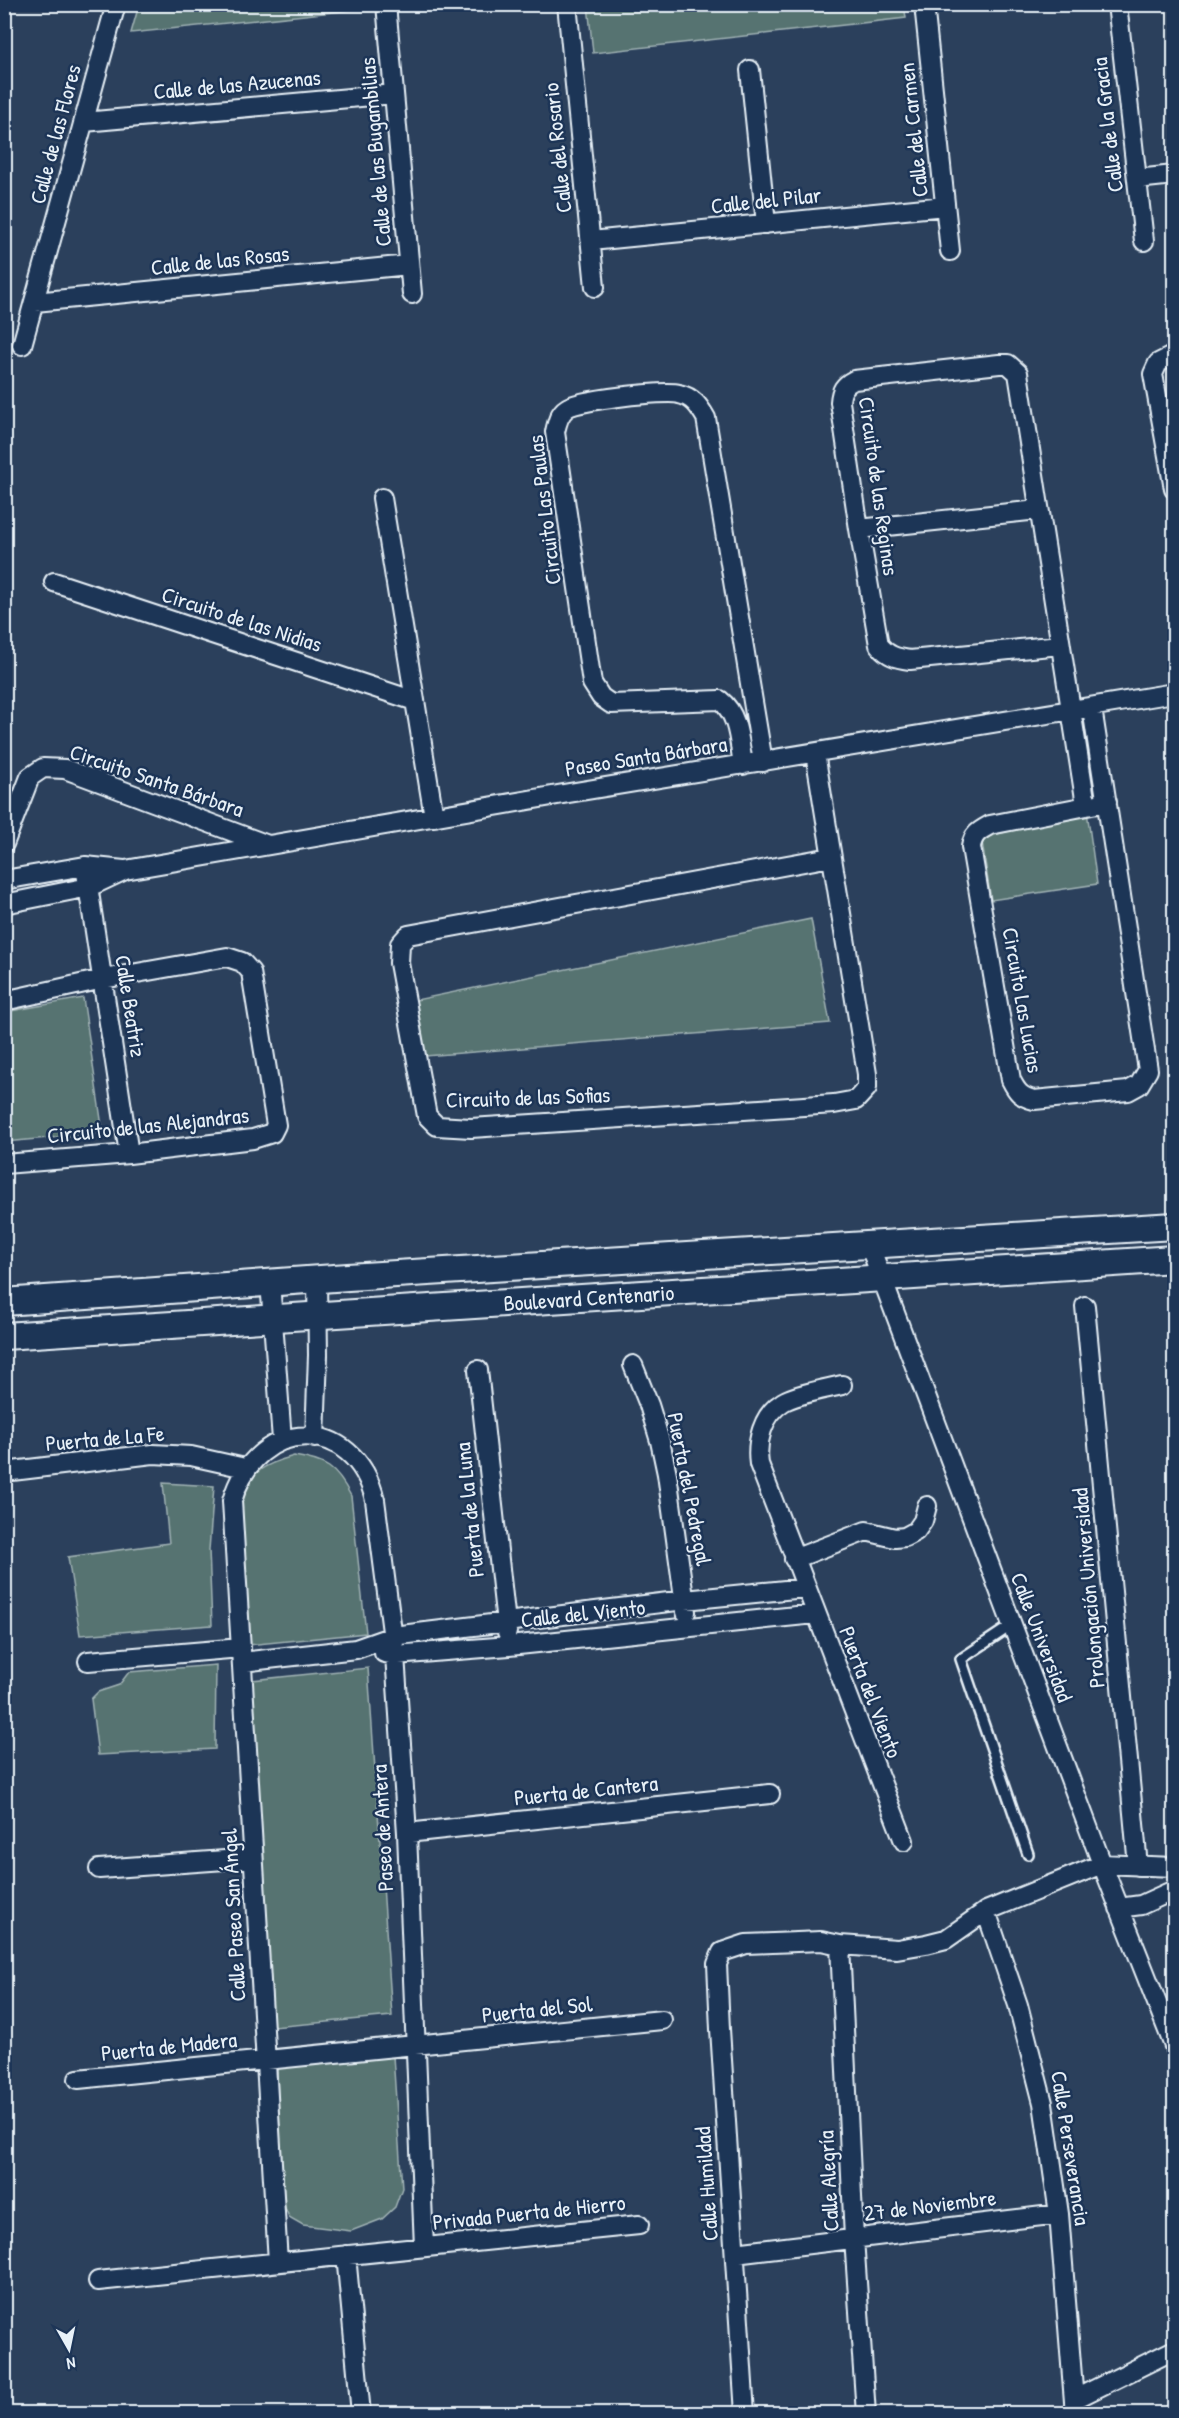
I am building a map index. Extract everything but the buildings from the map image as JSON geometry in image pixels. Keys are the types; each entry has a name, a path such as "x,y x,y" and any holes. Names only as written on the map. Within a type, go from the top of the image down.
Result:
{"main road":[{"name":"Boulevard Centenario","path":"4,1302 270,1282 1174,1226"},
{"name":"Boulevard Centenario","path":"4,1336 1174,1259"}],"street":[{"name":"Calle de las Flores","path":"22,345 116,4"},
{"name":"Calle de las Bugambilias","path":"386,4 412,294"},
{"name":"Calle del Rosario","path":"567,4 595,287"},
{"name":"Calle del Carmen","path":"924,4 950,251"},
{"name":"Calle de la Gracia","path":"1117,4 1144,241"},
{"path":"750,70 766,224"},
{"name":"Calle de las Azucenas","path":"84,123 394,94"},
{"path":"1137,179 1174,175"},
{"name":"Calle del Pilar","path":"591,241 945,206"},
{"name":"Calle de las Rosas","path":"35,302 409,265"},
{"path":"1174,355 1158,363 1153,374 1174,484"},
{"name":"Circuito de las Reginas","path":"1060,645 910,660 886,654 879,645 876,634 840,402 842,389 846,384 854,380 999,364 1008,364 1018,373 1071,711"},
{"name":"Circuito Las Paulas","path":"744,765 735,719 730,708 720,700 611,704 601,697 592,683 555,432 558,418 568,407 590,401 679,394 696,402 706,418 763,762"},
{"path":"382,498 434,817"},
{"path":"859,529 1038,510"},
{"name":"Circuito de las Nidias","path":"54,582 415,700"},
{"name":"Paseo Santa Bárbara","path":"4,880 85,866 125,870 1174,693"},
{"name":"Circuito Las Lucias","path":"1092,708 1107,802 1148,1070 1139,1085 1128,1091 1034,1100 1025,1098 1016,1091 1011,1080 971,847 973,838 977,832 990,825 1107,802"},
{"path":"1071,711 1086,805"},
{"name":"Circuito de las Sofias","path":"815,753 867,1074 867,1088 856,1100 834,1104 471,1128 437,1126 427,1116 399,963 400,944 408,935 430,929 831,857"},
{"name":"Circuito Santa Bárbara","path":"4,844 30,777 43,768 65,769 270,845"},
{"name":"Calle Beatriz","path":"85,866 129,1154"},
{"name":"Paseo Santa Bárbara","path":"4,904 89,887 125,870"},
{"name":"Circuito de las Alejandras","path":"4,1001 227,957 242,962 251,972 276,1125 272,1132 253,1139 129,1154 4,1164"},
{"name":"Calle Universidad","path":"869,1244 1102,1864 1174,2046"},
{"path":"270,1282 282,1440 315,1438 319,1314 317,1279"},
{"name":"Prolongación Universidad","path":"1085,1306 1138,1866"},
{"name":"Puerta del Pedregal","path":"633,1365 649,1405 667,1474 688,1626"},
{"name":"Puerta de la Luna","path":"478,1370 509,1646"},
{"name":"Puerta del Viento","path":"842,1385 784,1401 771,1412 759,1439 757,1448 759,1464 904,1842"},
{"name":"Paseo de Antera","path":"315,1438 329,1441 344,1449 358,1460 371,1482 393,1636 407,1833 424,2247"},
{"name":"Calle Paseo San Ángel","path":"278,2262 232,1501 246,1468 268,1446 282,1440"},
{"name":"Puerta de La Fe","path":"4,1472 153,1454 191,1456 246,1468"},
{"path":"794,1559 866,1531 895,1538 905,1537 916,1531 923,1521 927,1506"},
{"name":"Calle del Viento","path":"356,1649 393,1636 685,1600 806,1588"},
{"name":"Calle del Viento","path":"88,1661 356,1649 395,1655 509,1646 815,1614"},
{"name":"Puerta de Cantera","path":"407,1833 770,1794"},
{"path":"99,1869 253,1858"},
{"path":"840,1945 897,1949 946,1939 986,1911 1102,1864 1174,1867"},
{"path":"1119,1908 1141,1905 1174,1890"},
{"name":"Calle Perseverancia","path":"986,1911 1018,2005 1043,2103 1059,2214 1075,2406"},
{"name":"Calle Humildad","path":"746,2414 717,1964 722,1952 746,1944 821,1941 840,1945"},
{"name":"Calle Alegría","path":"840,1945 854,2238 866,2414"},
{"name":"Puerta del Sol","path":"266,2061 662,2020"},
{"name":"Puerta de Madera","path":"78,2079 266,2061"},
{"name":"27 de Noviembre","path":"735,2253 1059,2214"},
{"name":"Privada Puerta de Hierro","path":"424,2247 639,2224"},
{"path":"98,2281 424,2247"},
{"path":"346,2255 361,2414"},
{"path":"1075,2406 1174,2350"}],"lane":[{"path":"1012,1625 961,1659 1028,1854"}],"green space":[{"path":"371,4 371,8 131,33 139,5"},
{"path":"904,4 906,18 593,53 588,5"},
{"path":"1087,811 1097,884 991,900 982,842 986,837"},
{"path":"811,919 830,1023 425,1056 416,1000"},
{"path":"83,998 103,1133 5,1142 5,1012"},
{"path":"294,1456 314,1460 329,1467 340,1478 351,1496 366,1633 248,1645 240,1506 247,1485 258,1471 274,1462"},
{"path":"163,1483 214,1486 209,1550 212,1625 80,1635 68,1557 169,1543"},
{"path":"216,1665 215,1749 98,1755 91,1699 98,1692 119,1685 129,1672"},
{"path":"368,1668 392,2016 273,2027 252,1680"},
{"path":"393,2056 402,2188 395,2207 382,2219 351,2231 303,2225 289,2217 280,2196 277,2067"}]}
